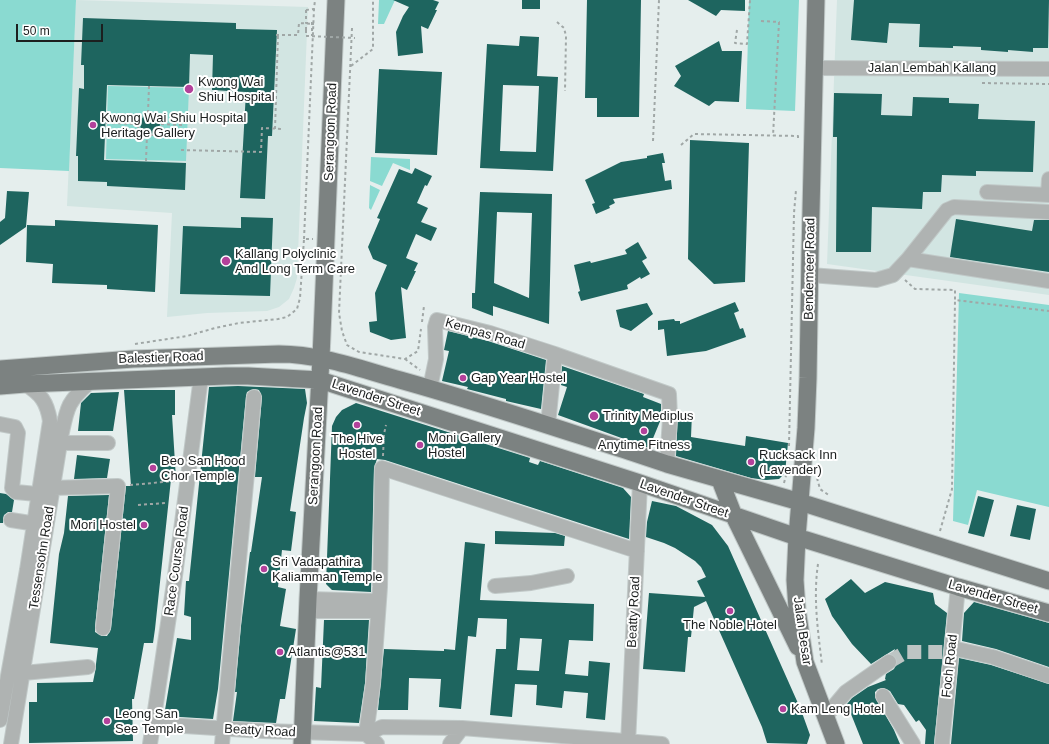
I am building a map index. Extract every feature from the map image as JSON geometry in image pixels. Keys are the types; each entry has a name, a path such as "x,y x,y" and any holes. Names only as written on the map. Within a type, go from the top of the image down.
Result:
{"main road":[{"name":"Serangoon Road","path":"302,738 322,358 336,0"},
{"name":"Bendemeer Road","path":"797,537 808,393 816,0"},
{"name":"Balestier Road","path":"0,369 133,359 285,354 322,358"},
{"name":"Lavender Street","path":"322,358 431,384 548,425 667,464 800,502 1049,581"},
{"name":"Balestier Road","path":"0,386 248,376 320,380"},
{"name":"Lavender Street","path":"320,380 640,483 797,537 958,587 1049,613"},
{"path":"720,480 734,516 805,662"},
{"name":"Jalan Besar","path":"797,537 795,580 805,662 830,712 836,744"}],"street":[{"name":"Jalan Lembah Kallang","path":"815,68 1049,69"},
{"path":"988,192 1049,195 1049,179"},
{"path":"810,275 876,280 893,275 908,259 947,210 954,207 1049,212"},
{"path":"908,259 1049,281"},
{"name":"Kempas Road","path":"431,384 436,359 435,327 437,320 490,333 555,354 669,394 670,418 667,464"},
{"path":"548,425 555,354"},
{"name":"Race Course Road","path":"150,744 188,480 201,377"},
{"name":"Tessensohn Road","path":"1,711 3,688 67,408 72,398 90,382"},
{"name":"Tessensohn Road","path":"26,384 37,391 48,409 50,421 47,493"},
{"path":"222,744 254,397"},
{"path":"0,424 15,427 18,432 12,488 13,491 47,493 118,486 103,628"},
{"path":"60,443 108,443"},
{"path":"377,744 366,734 373,684 380,587 382,468 637,551"},
{"name":"Beatty Road","path":"628,742 640,483"},
{"path":"11,520 40,525"},
{"name":"Tessensohn Road","path":"11,744 23,673 40,525"},
{"path":"495,586 531,583 567,576"},
{"name":"Foch Road","path":"942,744 950,651 958,587"},
{"path":"308,605 378,606"},
{"path":"950,651 993,657 1049,676"},
{"path":"830,712 848,688 888,662"},
{"path":"23,673 88,667"},
{"path":"883,696 913,744"},
{"path":"1,711 17,710"},
{"name":"Beatty Road","path":"153,724 223,729 302,738 366,734 382,727 462,728 662,744"},
{"path":"450,744 462,728"}],"path":[{"path":"133,359 133,344 187,336 239,323 278,320 287,317 297,309 300,298 304,238 315,0"},
{"path":"351,66 372,49 373,0"},
{"path":"654,141 660,0"},
{"path":"737,30 735,43 748,44 750,0"},
{"path":"312,36 312,23 306,23 306,10 314,9"},
{"path":"761,21 779,22 773,136"},
{"path":"557,22 564,28 566,36 565,91"},
{"path":"275,129 277,35 298,35 299,23 314,24"},
{"path":"306,24 306,36 355,38"},
{"path":"352,28 339,313 342,331 347,345 359,352 405,359 431,384"},
{"path":"148,113 149,86"},
{"path":"146,113 154,113 161,120 161,128 153,135 145,135 138,127 138,124 137,120 146,113"},
{"path":"106,123 138,124"},
{"path":"161,124 182,125"},
{"path":"181,150 261,152 262,128 283,129"},
{"path":"681,145 694,134 798,136 798,140"},
{"path":"146,161 147,135"},
{"path":"789,452 794,213 797,187"},
{"path":"304,238 326,239"},
{"path":"895,272 915,289 955,290 952,489 940,531"},
{"path":"956,300 1049,311"},
{"path":"405,359 418,351 424,306"},
{"path":"382,468 386,425"},
{"path":"781,497 789,467"},
{"path":"118,486 188,480"},
{"path":"138,505 165,503"},
{"path":"818,564 816,577 816,612 822,668"}],"shaded area":[{"path":"0,0 76,0 69,171 0,168"},
{"name":"Kwong Wai Shiu Hospital","path":"76,0 308,7 297,278 289,299 279,307 267,311 207,313 167,317 172,213 67,206"},
{"path":"379,0 395,0 384,24 378,24"},
{"path":"749,0 799,0 795,111 746,109"},
{"path":"837,0 1049,0 1049,295 827,264"},
{"path":"108,86 189,88 186,161 106,159"},
{"path":"371,157 410,159 410,170 393,163 382,186 370,181"},
{"path":"370,185 380,190 371,210 369,208"},
{"path":"959,293 1049,305 1049,507 977,490 968,525 953,521"}],"building":[{"path":"393,0 433,0 439,2 428,29 421,26 423,53 398,56 396,32 409,7"},
{"path":"522,0 540,0 540,9 522,9"},
{"path":"587,0 641,0 639,117 597,117 597,98 585,98"},
{"path":"688,0 745,0 745,11 721,10 716,16"},
{"path":"854,0 1049,0 1048,48 1033,48 1033,52 1008,50 1008,52 981,50 981,47 919,47 920,24 889,23 887,43 851,40"},
{"path":"83,18 236,23 236,29 277,30 272,136 268,136 265,199 240,198 246,92 212,90 213,55 190,54 189,87 107,85 104,160 186,163 185,190 107,186 107,182 78,181 78,156 76,156 79,88 84,89 84,65 81,65"},
{"path":"520,36 539,37 537,76 558,77 553,171 480,168 487,44 519,46","holes":["503,85 539,86 536,152 500,151"]},
{"path":"719,41 722,51 742,51 739,102 715,101 709,106 674,86 681,76 675,66"},
{"path":"379,69 442,72 437,155 375,153"},
{"path":"834,93 882,94 881,115 912,116 913,97 949,98 949,103 979,104 978,119 1035,121 1033,172 976,171 976,176 942,175 941,192 923,192 922,209 872,207 871,252 836,252 837,137 833,137"},
{"path":"150,114 157,117 160,124 157,131 150,134 143,131 140,124 143,117"},
{"path":"690,140 749,143 745,282 714,284 688,259"},
{"path":"663,153 665,163 662,163 665,181 671,180 672,189 613,199 615,203 609,206 610,208 596,214 592,204 595,203 585,180 621,162 647,158 647,156"},
{"path":"415,168 432,176 427,186 425,185 417,203 428,208 421,222 437,228 431,241 416,234 410,248 406,258 418,263 407,290 401,287 406,338 391,340 370,332 369,322 377,321 375,293 387,265 373,259 368,247 380,219 377,218 399,169 412,174"},
{"path":"7,191 29,192 26,227 0,245 0,222 5,218"},
{"path":"480,192 552,194 549,324 493,306 493,316 472,308 472,293 475,293","holes":["497,212 532,213 529,298 494,283"]},
{"name":"Kallang Polyclinic And Long Term Care","path":"241,217 273,218 270,296 180,294 183,226 241,228"},
{"path":"956,219 1032,231 1034,220 1049,220 1049,272 950,257"},
{"path":"55,220 158,225 155,292 107,289 107,285 52,283 53,264 26,262 27,225 55,226"},
{"path":"638,242 647,258 642,261 650,274 641,279 640,277 627,285 628,289 581,301 578,292 580,291 574,265 590,261 591,263 627,254 625,250"},
{"path":"735,302 739,311 734,313 740,329 743,328 746,337 706,351 667,356 664,329 658,330 658,321 674,319 675,321 680,321 680,324"},
{"path":"647,303 653,314 631,331 620,327 616,310"},
{"path":"448,331 488,341 546,360 541,409 506,401 506,399 467,389 468,387 442,381 449,351 444,350"},
{"path":"562,366 644,394 643,397 661,404 661,419 649,448 558,415 567,387 561,385"},
{"path":"238,386 305,389 307,403 290,511 296,512 291,551 282,550 278,587 286,589 280,626 296,629 285,699 280,699 276,723 233,721 237,692 235,692 241,626 250,552 262,477 255,477 262,397 259,390 254,389 247,392 246,396 218,689 213,719 164,716 177,638 191,640 191,617 184,615 186,581 189,581 209,387"},
{"path":"124,390 175,390 175,415 172,415 176,479 171,479 153,643 144,643 134,699 132,699 133,741 29,743 29,702 37,702 37,683 93,682 96,667 98,648 50,643 59,554 64,533 68,496 109,495 95,632 102,636 107,636 111,629 126,486 131,486"},
{"path":"119,392 113,431 78,431 81,403 91,393"},
{"path":"356,403 530,458 529,462 538,465 540,461 623,488 631,497 629,539 385,460 377,459 374,468 371,592 332,590 326,584 332,426 336,417 342,410"},
{"path":"678,411 692,413 691,437 745,446 746,436 788,443 785,473 779,479 766,480 751,478 676,456"},
{"path":"77,455 110,459 107,478 74,479"},
{"path":"0,493 6,494 14,500 12,512 8,512 4,515 3,523 0,523"},
{"path":"978,496 994,500 984,537 968,533"},
{"path":"652,501 676,506 712,525 728,546 801,710 810,735 807,744 767,743 762,727 706,601 694,607 691,637 688,637 685,672 643,669 649,593 705,597 697,581 706,577 701,567 695,561 675,548 646,537 647,522"},
{"path":"1017,505 1036,509 1030,540 1010,536"},
{"path":"495,531 555,533 565,536 564,546 495,544"},
{"path":"465,542 485,544 480,600 594,604 593,641 569,640 565,674 588,676 589,661 610,663 605,720 586,718 588,693 564,691 562,708 536,705 537,685 515,684 512,717 490,715 496,649 506,649 507,619 478,618 476,637 468,636 461,709 439,707 441,679 409,678 408,710 378,710 384,649 455,650","holes":["520,638 542,639 539,671 517,670"]},
{"path":"851,579 865,593 885,582 933,593 935,604 947,613 934,744 925,744 926,730 919,720 916,722 904,705 898,704 890,691 883,688 878,689 875,692 875,697 894,730 900,744 863,744 847,704 852,698 868,687 886,680 886,674 894,669 897,662 896,657 893,655 895,649 871,664 852,644 832,616 825,599"},
{"path":"974,602 1049,623 1049,667 996,649 962,641 964,613"},
{"path":"324,620 369,620 365,683 359,723 314,721 316,687 321,688"},
{"path":"959,658 991,665 1049,684 1049,744 951,744"}],"tunnel":[{"path":"889,662 906,652 946,652"}],"place":[{"name":"Kwong Wai Shiu Hospital","path":"189,89"},
{"name":"Kwong Wai Shiu Hospital Heritage Gallery","path":"93,125"},
{"name":"Kallang Polyclinic And Long Term Care","path":"226,261"},
{"name":"Gap Year Hostel","path":"463,378"},
{"name":"Trinity Mediplus","path":"594,416"},
{"name":"The Hive Hostel","path":"357,425"},
{"name":"Anytime Fitness","path":"644,431"},
{"name":"Moni Gallery Hostel","path":"420,445"},
{"name":"Rucksack Inn (Lavender)","path":"751,462"},
{"name":"Beo San Hood Chor Temple","path":"153,468"},
{"name":"Mori Hostel","path":"144,525"},
{"name":"Sri Vadapathira Kaliamman Temple","path":"264,569"},
{"name":"The Noble Hotel","path":"730,611"},
{"name":"Atlantis@531","path":"280,652"},
{"name":"Kam Leng Hotel","path":"783,709"},
{"name":"Leong San See Temple","path":"107,721"}]}
